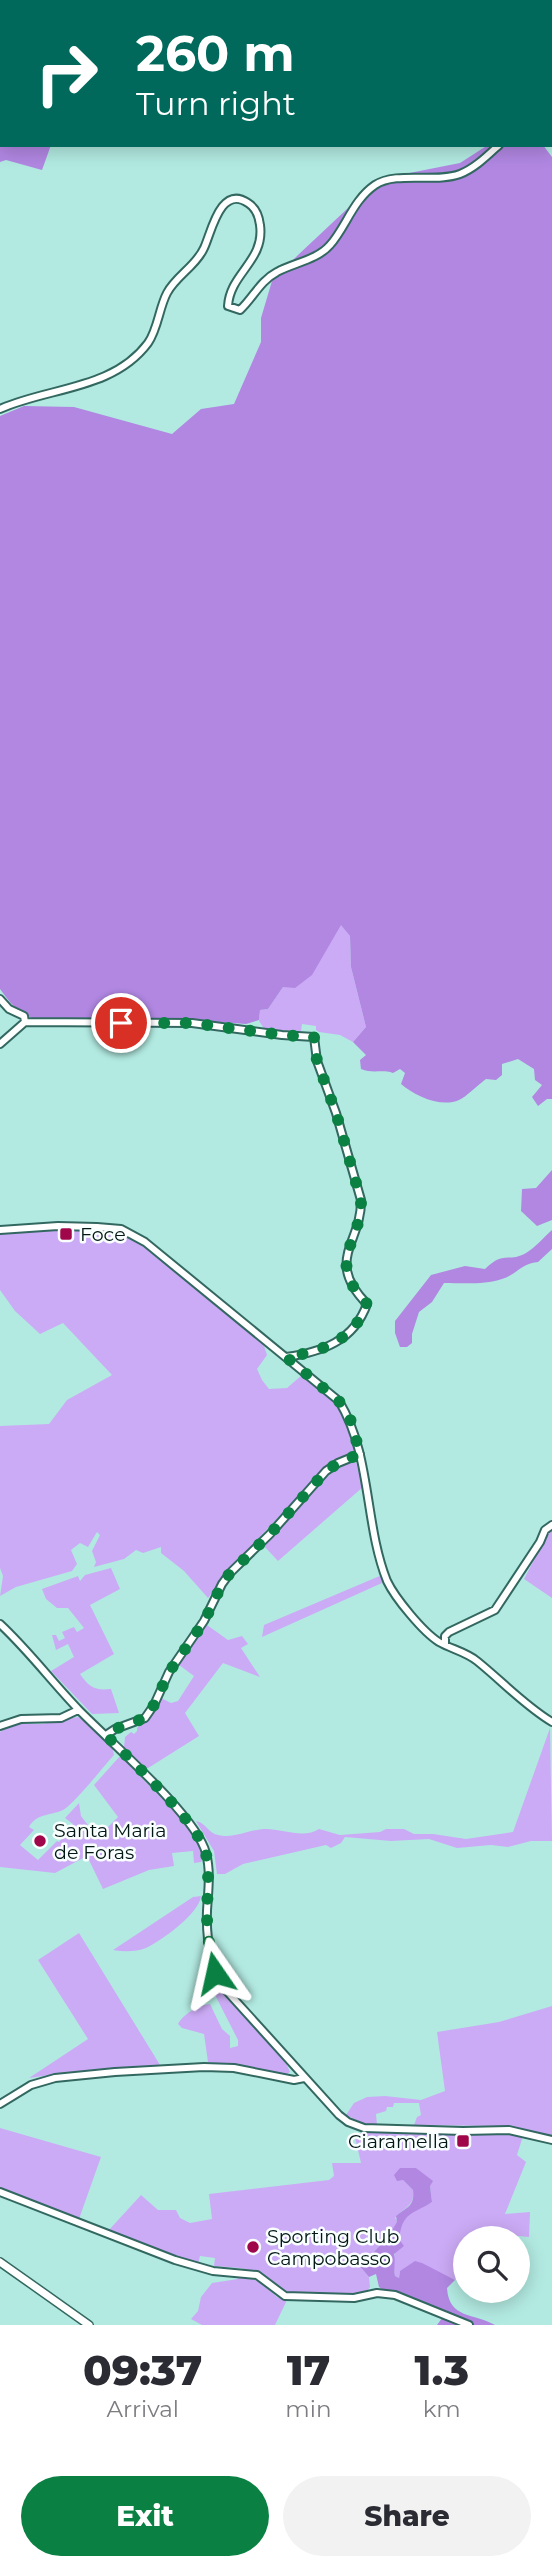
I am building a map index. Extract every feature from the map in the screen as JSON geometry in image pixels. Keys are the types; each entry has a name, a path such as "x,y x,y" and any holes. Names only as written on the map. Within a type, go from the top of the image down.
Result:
{"street":[{"path":"0,409 105,377 130,363 149,341 167,292 204,250 215,215 231,201 244,200 255,208 261,230 261,239 254,258 237,279 229,296 228,306 240,310 249,302 261,283 277,272 330,246 348,214 375,185 389,180 458,175 477,164 497,147"},
{"path":"0,999 9,1009 23,1016 25,1022"},
{"path":"0,1044 25,1022 192,1023 314,1037 317,1061 336,1113 361,1200 361,1210 346,1259 352,1282 367,1304 354,1328 336,1343 321,1350 286,1357"},
{"path":"0,1230 58,1226 121,1229 145,1242 339,1401 351,1421 360,1454 378,1548 388,1582 416,1620 439,1642 472,1657 552,1722"},
{"path":"106,1735 145,1718 169,1672 204,1622 230,1573 270,1534 326,1471 360,1454"},
{"path":"445,1644 445,1636 449,1632 495,1610 540,1542 545,1530 552,1525"},
{"path":"0,1624 25,1648 78,1710 106,1735 184,1817 199,1837 206,1852 207,1928 215,1973 224,1988 304,2078 348,2122 364,2128 509,2130 552,2140"},
{"path":"0,1726 21,1719 61,1718 78,1710"},
{"path":"0,2104 31,2085 114,2072 204,2067 234,2068 294,2080 304,2078"},
{"path":"0,2192 175,2260 213,2271 257,2275 285,2296 354,2298 377,2292 395,2295 469,2325"},
{"path":"0,2262 89,2325"}],"shaded area":[{"path":"0,147 50,147 42,170 6,160 0,162"},
{"path":"485,147 544,147 552,157 552,1099 547,1099 538,1106 532,1097 542,1085 535,1080 534,1069 518,1059 502,1064 502,1075 496,1080 486,1079 462,1098 444,1103 428,1100 401,1084 405,1073 400,1069 393,1073 361,1069 360,1060 366,1055 353,1042 366,1027 351,967 350,936 341,925 312,975 295,988 283,987 268,1009 260,1010 259,1020 246,1024 193,1020 29,1017 15,1007 0,989 0,416 24,406 74,407 172,434 201,409 234,404 261,342 261,318 272,281 379,179 460,163"},
{"path":"341,924 350,936 351,967 366,1027 353,1042 340,1035 319,1032 316,1026 302,1024 301,1031 265,1030 259,1021 260,1010 268,1009 283,987 328,944"},
{"path":"552,1170 552,1220 537,1226 521,1211 522,1189 536,1188"},
{"path":"37,1230 104,1231 143,1243 263,1343 267,1355 257,1369 269,1389 287,1388 302,1375 338,1407 350,1427 354,1451 322,1471 235,1563 208,1598 184,1571 161,1553 161,1547 143,1553 136,1550 124,1559 94,1567 96,1562 92,1551 100,1535 97,1532 88,1547 80,1543 71,1550 77,1564 72,1571 16,1587 0,1596 3,1576 0,1568 0,1426 49,1424 67,1400 112,1375 63,1323 40,1334 15,1311 0,1290 0,1234"},
{"path":"552,1230 552,1249 538,1262 495,1281 444,1283 432,1302 419,1312 412,1343 407,1347 400,1347 395,1333 395,1321 431,1275 465,1266 485,1269 502,1258 520,1256"},
{"path":"356,1462 363,1487 278,1561 263,1545 320,1483 345,1465"},
{"path":"552,1529 552,1598 524,1579"},
{"path":"111,1568 120,1589 90,1605 114,1654 80,1674 93,1687 111,1689 119,1713 92,1714 51,1671 74,1657 68,1644 56,1650 52,1635 56,1635 59,1641 65,1638 62,1632 74,1627 77,1632 84,1628 68,1608 57,1608 46,1599 42,1589 78,1576 80,1581 85,1575"},
{"path":"382,1575 382,1583 262,1637 264,1625"},
{"path":"207,1625 228,1640 242,1636 248,1644 241,1648 260,1677 223,1663 185,1713 199,1736 145,1770 124,1747 125,1737 137,1731 152,1714 161,1698 171,1703 178,1701 194,1676 179,1665"},
{"path":"78,1717 105,1738 114,1755 68,1806 32,1822 29,1827 34,1830 20,1845 38,1860 59,1842 73,1824 65,1818 79,1803 81,1816 94,1833 103,1827 106,1829 118,1817 94,1785 120,1756 183,1820 204,1857 201,1862 194,1863 193,1851 172,1853 174,1866 149,1870 103,1889 87,1856 55,1873 0,1867 0,1732 11,1724 42,1724"},
{"path":"550,1728 552,1841 531,1841 508,1847 491,1845 457,1848 429,1839 391,1841 345,1837 341,1843 331,1848 326,1845 243,1864 225,1874 217,1874 214,1851 196,1821 215,1834 224,1836 266,1829 307,1833 319,1829 340,1835 404,1829 414,1834 466,1839 513,1832"},
{"path":"201,1896 187,1918 153,1944 134,1951 113,1950 193,1897"},
{"path":"79,1933 160,2065 29,2078 88,2039 38,1960"},
{"path":"214,1983 286,2063 290,2072 287,2074 208,2062 204,2034 182,2028 178,2024 192,2011 210,2004 222,2029 230,2036 230,2048 238,2046 238,2040 212,1989"},
{"path":"552,2006 552,2136 498,2126 414,2125 417,2117 421,2115 419,2103 394,2103 393,2107 387,2107 386,2111 376,2114 377,2125 366,2125 346,2115 354,2103 367,2097 421,2100 445,2091 437,2032 499,2022"},
{"path":"0,2128 101,2157 79,2219 0,2189"},
{"path":"354,2133 505,2133 523,2136 517,2155 526,2162 505,2214 530,2212 529,2226 453,2226 453,2279 413,2268 400,2271 399,2278 395,2276 394,2269 399,2232 412,2211 432,2202 430,2186 416,2168 409,2169 403,2180 413,2190 411,2203 395,2218 398,2222 386,2239 359,2265 369,2277 370,2287 367,2291 358,2293 286,2293 261,2274 240,2268 214,2266 215,2258 200,2256 198,2264 176,2259 108,2231 141,2195 158,2210 176,2210 180,2218 190,2223 212,2219 209,2194 329,2180 334,2176 332,2163 361,2163"},
{"path":"400,2168 416,2168 433,2181 430,2186 432,2202 410,2215 403,2223 399,2239 404,2246 394,2254 395,2276 399,2278 400,2271 415,2261 422,2263 453,2279 447,2288 452,2305 464,2314 495,2325 437,2325 442,2318 441,2312 383,2290 379,2287 376,2274 369,2277 358,2264 363,2264 390,2234 397,2222 396,2216 411,2203 413,2190 403,2180 397,2181 394,2175"},
{"path":"236,2275 259,2281 277,2297 287,2300 275,2325 202,2325 191,2319 198,2311 201,2297 212,2283 238,2279"}],"place":[{"name":"Foce","path":"66,1234"},
{"name":"Santa Maria de Foras","path":"40,1841"},
{"name":"Ciaramella","path":"463,2141"},
{"name":"Sporting Club Campobasso","path":"253,2247"}],"route":[{"path":"121,1023 192,1023 314,1037 317,1061 336,1113 361,1200 358,1222 346,1259 352,1282 367,1304 363,1314 354,1328 336,1343 321,1350 286,1357 339,1401 351,1421 360,1454 326,1471 270,1534 230,1573 204,1622 169,1672 145,1718 106,1735 184,1817 206,1852 209,1888 207,1928 215,1973"}]}
